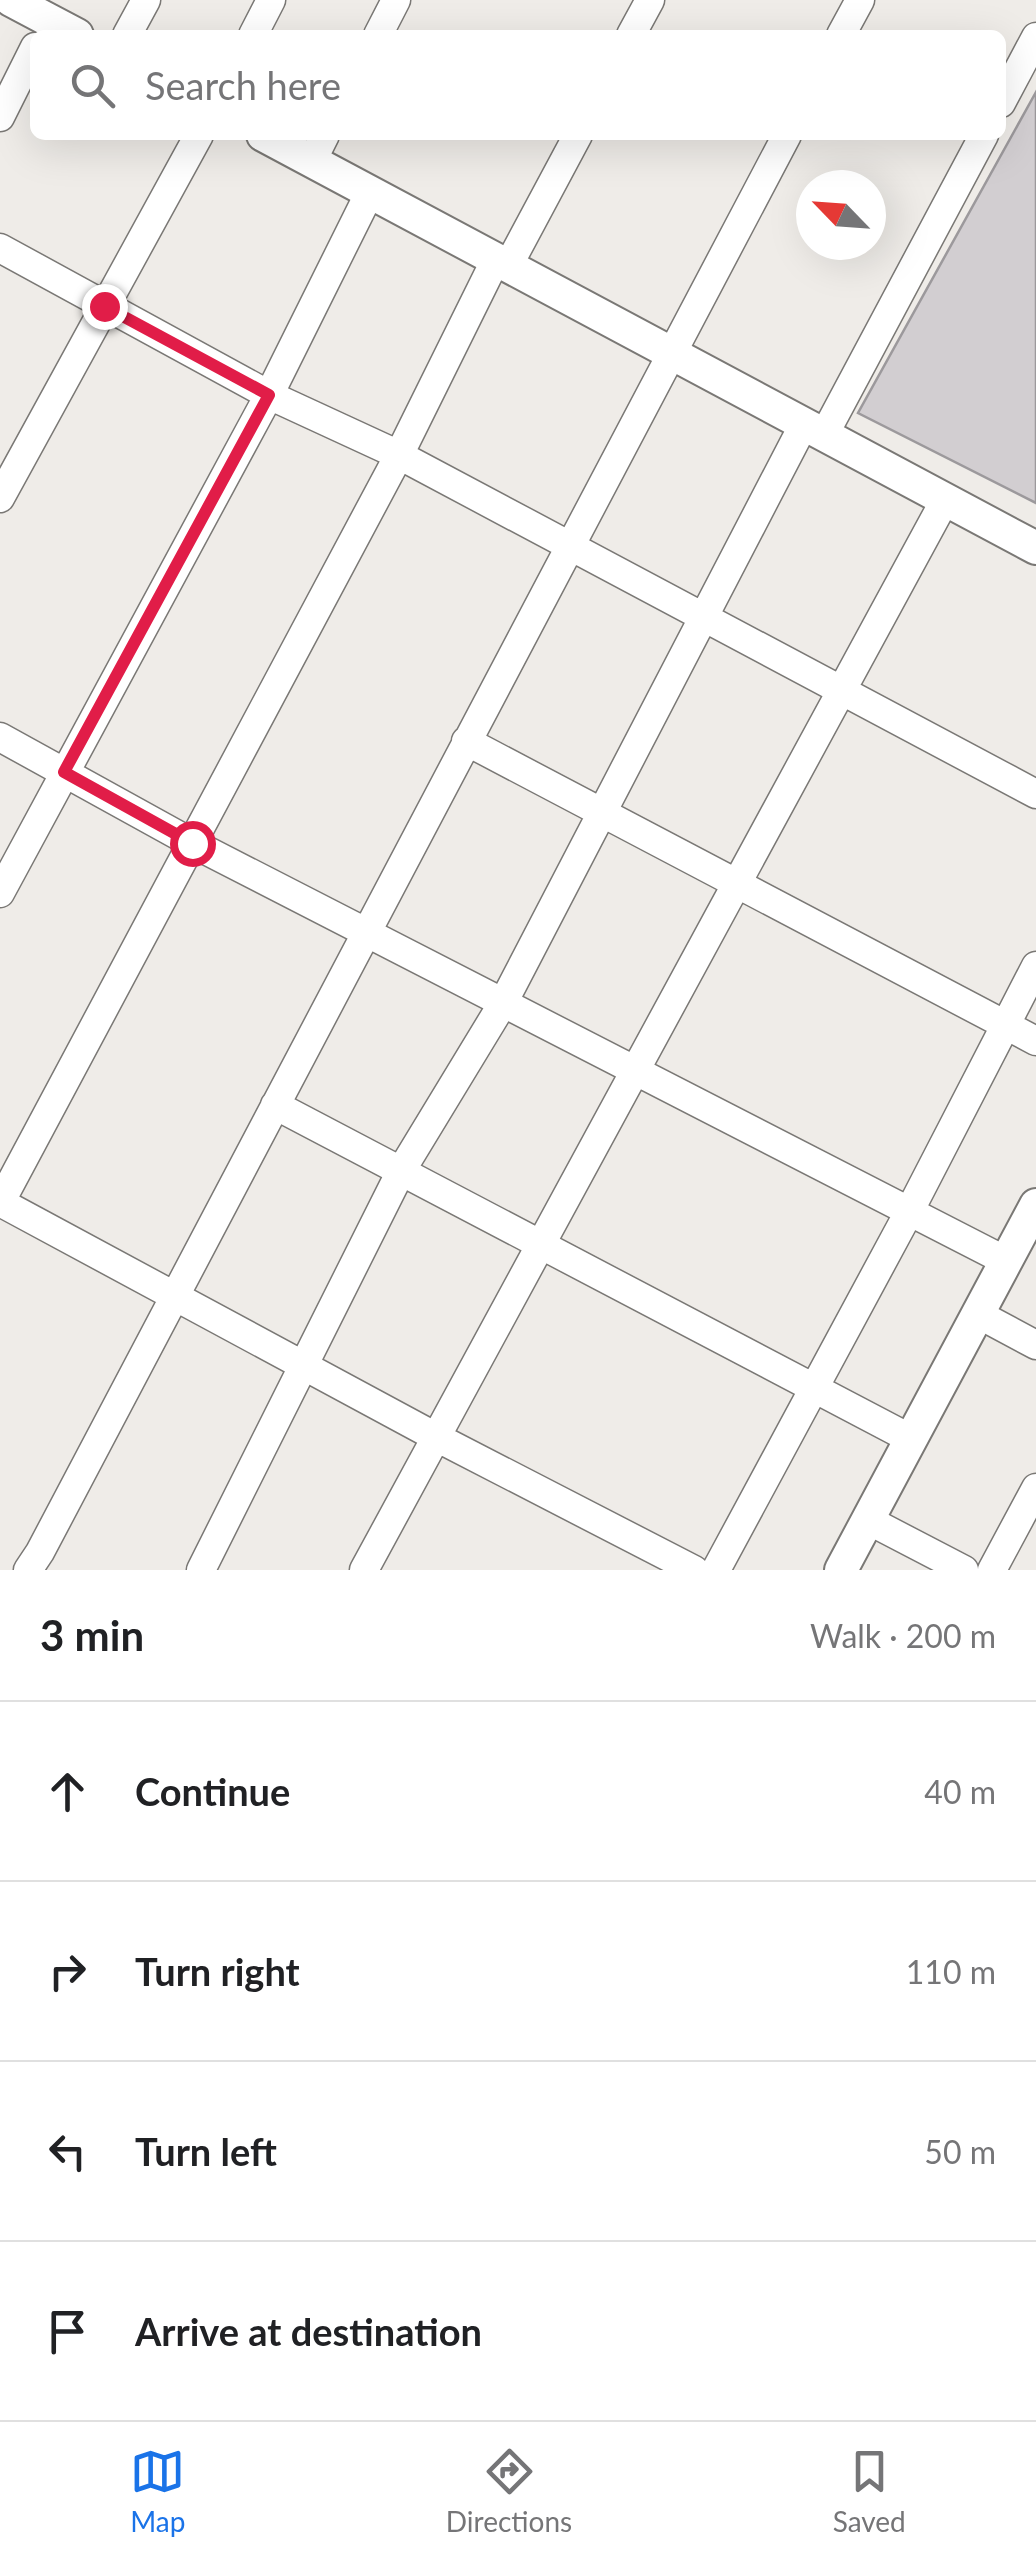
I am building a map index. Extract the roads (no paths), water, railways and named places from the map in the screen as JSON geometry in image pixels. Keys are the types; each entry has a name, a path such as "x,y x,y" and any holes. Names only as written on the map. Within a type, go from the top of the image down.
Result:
{"street":[{"path":"11,0 45,30"},
{"path":"130,30 146,0"},
{"path":"255,30 271,0"},
{"path":"381,30 396,0"},
{"path":"634,30 650,0"},
{"path":"844,30 860,0"},
{"path":"1006,94 1036,37"},
{"path":"0,116 30,67"},
{"path":"0,498 196,140"},
{"path":"284,140 318,148 370,192 1036,548"},
{"path":"575,140 502,263 0,1202 694,1570"},
{"path":"28,1570 784,140"},
{"path":"201,1570 400,1171 502,1003 702,616 981,140"},
{"path":"0,893 269,395 370,192"},
{"path":"0,248 269,395 399,455 1036,794"},
{"path":"364,1570 945,500"},
{"path":"0,737 192,843 1006,1261"},
{"path":"466,741 1036,1041"},
{"path":"716,1570 1036,966"},
{"path":"275,1105 911,1439"},
{"path":"841,1570 1036,1204"},
{"path":"978,1314 1036,1345"},
{"path":"992,1570 1036,1488"},
{"path":"868,1520 964,1570"}]}
